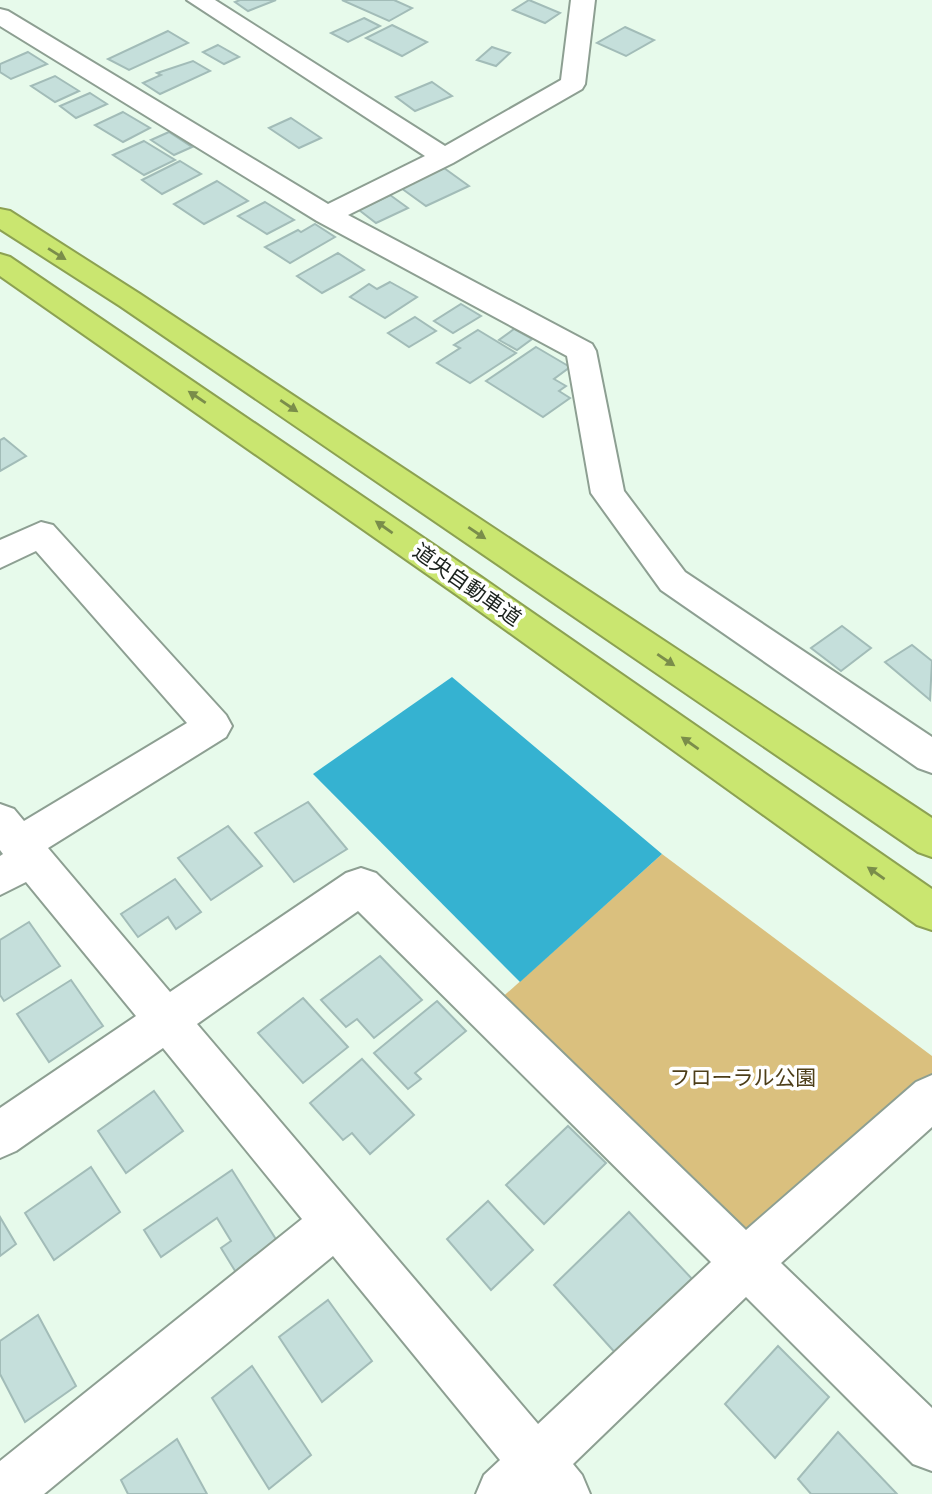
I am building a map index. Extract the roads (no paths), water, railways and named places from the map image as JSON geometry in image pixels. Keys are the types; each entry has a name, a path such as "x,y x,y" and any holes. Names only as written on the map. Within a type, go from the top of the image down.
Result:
{"highway":[{"path":"0,218 130,300 932,840"},
{"name":"道央自動車道","path":"0,263 447,570 932,912"}],"street":[{"path":"199,0 444,157"},
{"path":"327,215 444,157 573,84 583,0"},
{"path":"0,16 327,215 581,351 608,493 673,581 932,757"},
{"path":"0,555 41,534 213,726 12,851 164,1020 335,1223 534,1484 745,1263 932,1097"},
{"path":"0,1135 361,886 932,1445"},
{"path":"2,1494 335,1223"}],"water":[{"path":"452,677 662,854 520,982 313,774"}],"park label":[{"name":"フローラル公園","path":"743,1078"}]}
